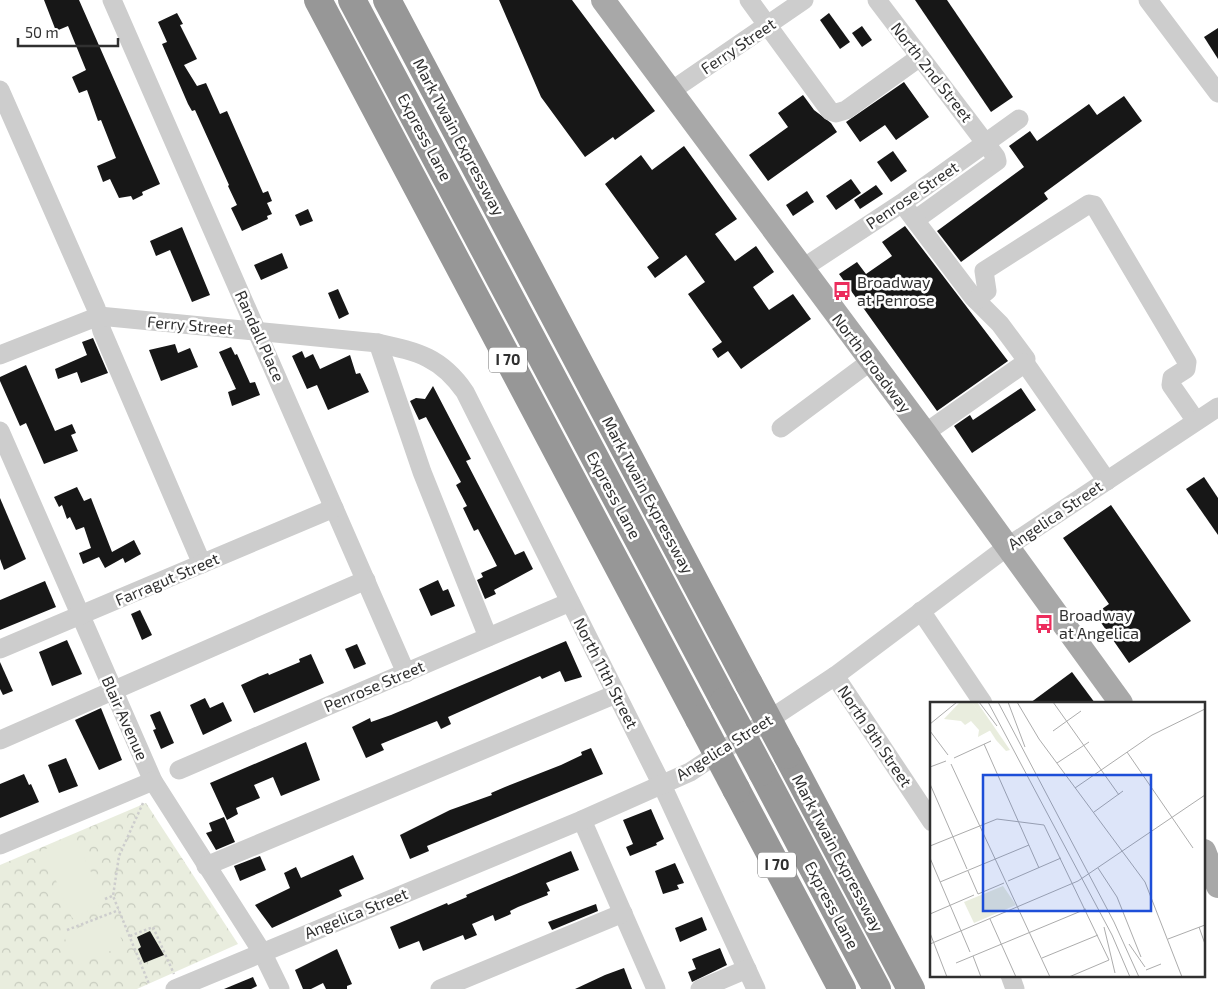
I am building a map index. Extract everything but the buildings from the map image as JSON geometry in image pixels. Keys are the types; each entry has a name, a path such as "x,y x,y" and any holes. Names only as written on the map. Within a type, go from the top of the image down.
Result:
{"highway":[{"name":"I 70","path":"318,0 842,989"},
{"name":"Express Lane","path":"352,0 877,989"},
{"name":"Mark Twain Expressway","path":"387,0 912,989"},
{"path":"817,941 834,989"}],"main road":[{"name":"North Broadway","path":"603,0 925,433 1120,702"},
{"path":"1206,856 1218,886"}],"street":[{"name":"Randall Place","path":"112,0 406,672"},
{"path":"749,0 830,111 836,113 846,110 920,58"},
{"name":"Ferry Street","path":"671,91 804,0"},
{"name":"North 2nd Street","path":"877,0 987,143"},
{"path":"1148,0 1218,93"},
{"path":"0,90 99,316 102,331 202,564"},
{"name":"Penrose Street","path":"803,268 902,203 1019,119"},
{"path":"916,220 997,161 987,143"},
{"path":"902,203 976,300 1000,324 1026,359 1025,363 1107,480"},
{"path":"976,300 987,291 984,271 1089,204 1094,205 1187,362 1186,369 1172,378 1172,385 1196,421"},
{"name":"Ferry Street","path":"0,356 99,316 378,344 412,351 443,365"},
{"path":"378,344 428,488 488,637"},
{"path":"781,428 871,361"},
{"path":"925,433 1025,363"},
{"name":"North 11th Street","path":"443,365 464,392 662,785 756,989"},
{"name":"Angelica Street","path":"175,982 262,952 582,820 690,772 835,676 1007,547 1218,407"},
{"name":"Blair Avenue","path":"0,431 153,780 262,952 280,989"},
{"name":"Farragut Street","path":"0,650 334,508"},
{"path":"0,740 114,692 366,580"},
{"name":"Penrose Street","path":"179,770 570,602"},
{"path":"921,611 982,702"},
{"name":"North 9th Street","path":"835,676 930,819"},
{"path":"206,866 616,694"},
{"path":"0,845 153,780"},
{"path":"582,820 656,989"},
{"path":"440,989 623,912"},
{"path":"700,989 747,968"},
{"path":"1010,976 1015,989"}],"path":[{"path":"145,799 123,846 113,896 149,984"},
{"path":"104,899 113,896"},
{"path":"67,930 119,910"},
{"path":"130,936 153,927 175,982"}],"green space":[{"path":"146,803 238,944 137,989 0,989 0,865"},
{"path":"75,837 105,903 72,918 43,850"},
{"path":"111,915 124,945 76,966 63,934"}],"place":[{"name":"Broadway at Penrose","path":"842,291"},
{"name":"Broadway at Angelica","path":"1044,624"}]}
